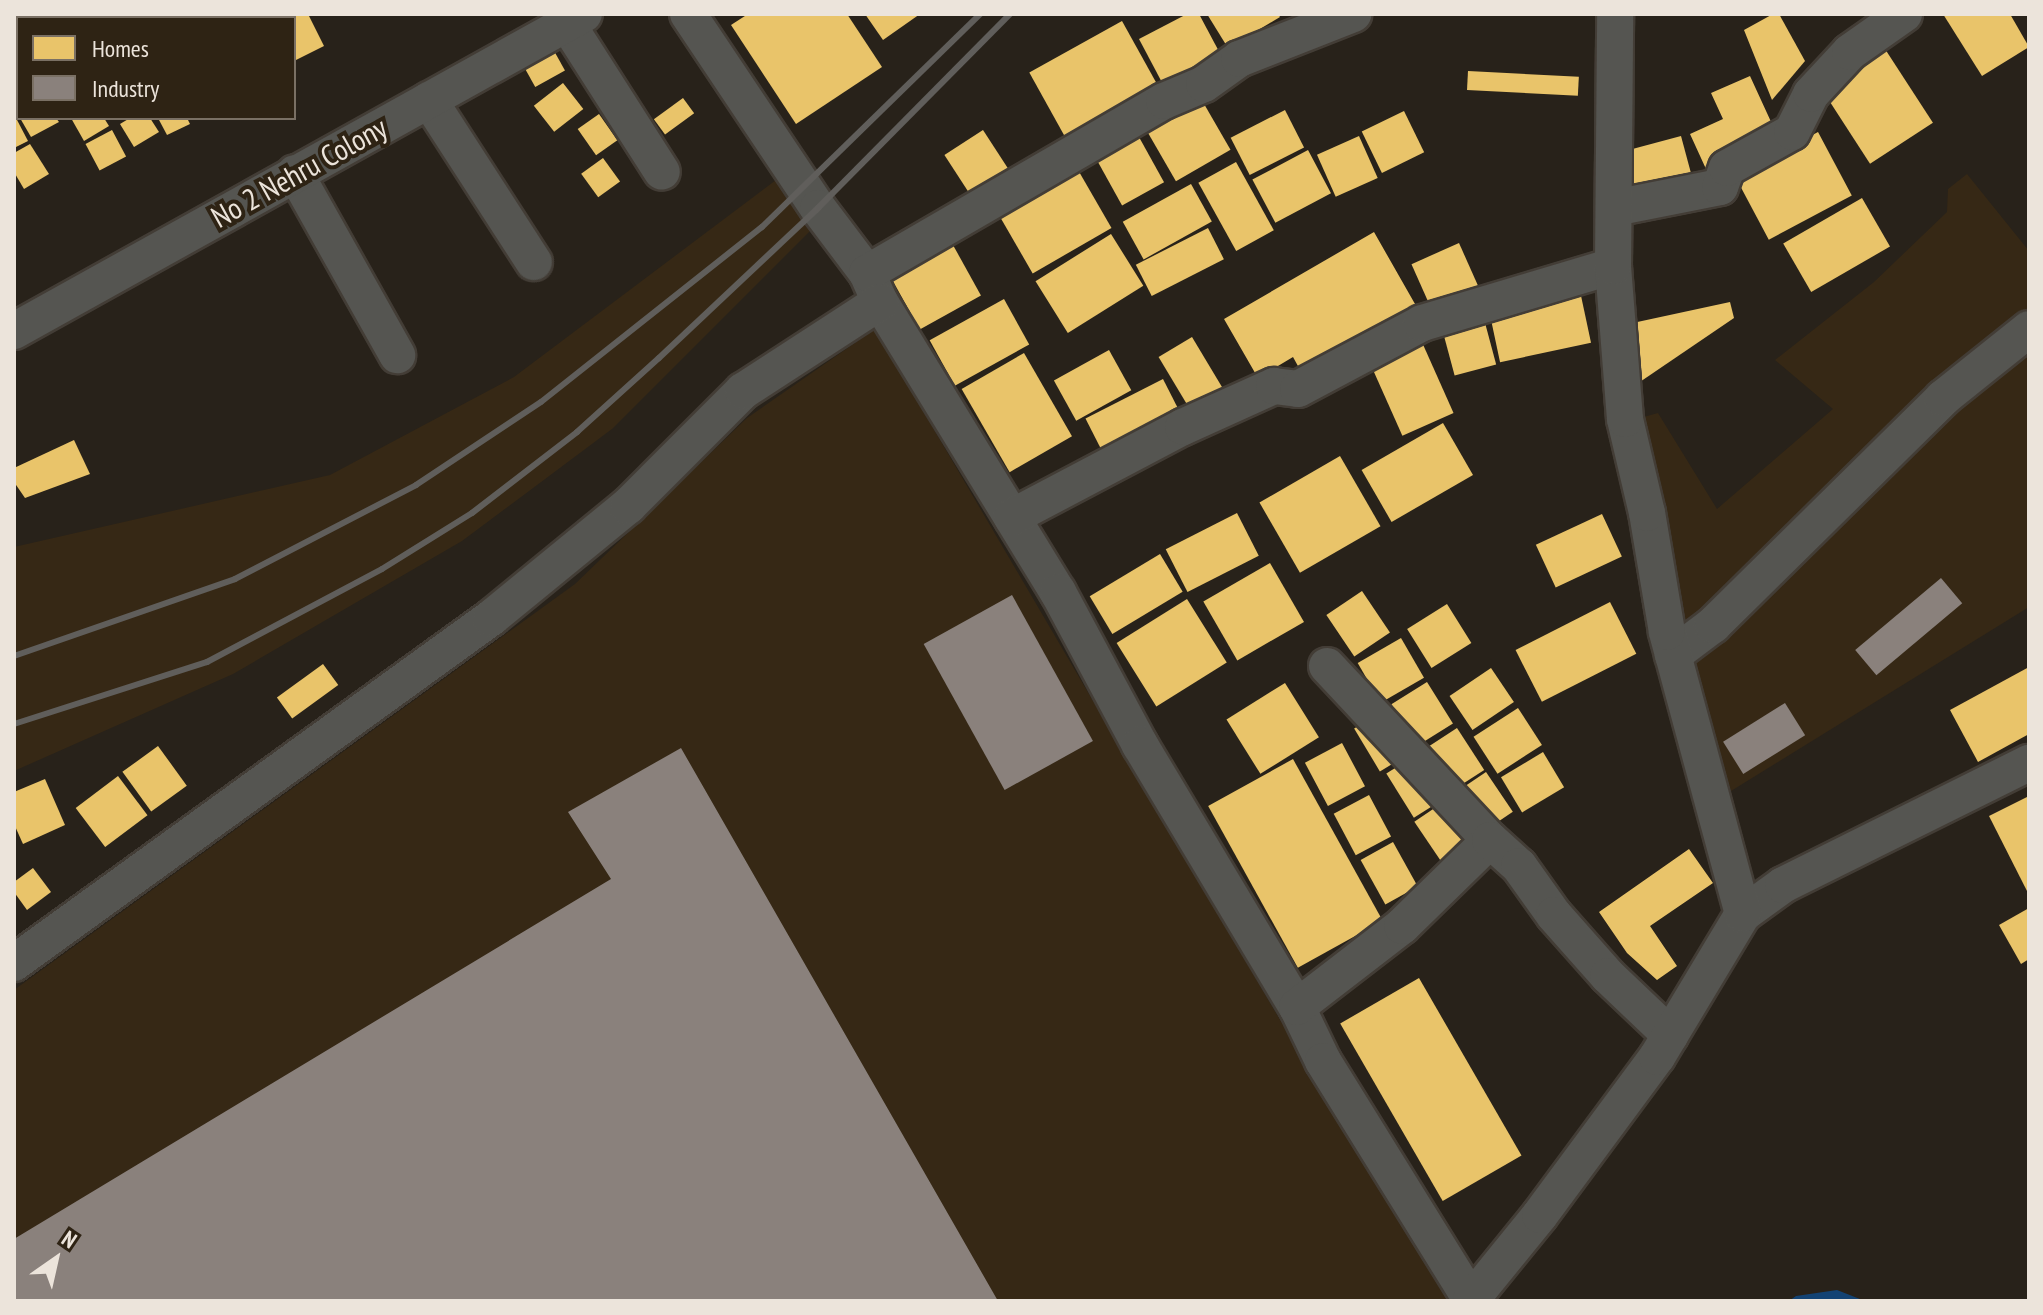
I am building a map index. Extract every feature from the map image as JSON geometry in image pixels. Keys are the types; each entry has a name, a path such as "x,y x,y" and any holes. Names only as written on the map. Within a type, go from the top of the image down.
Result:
{"street":[{"path":"14,963 491,618 628,506 743,391 874,287 1164,101 1204,84 1239,59 1353,14"},
{"path":"1615,14 1613,266 1625,419 1673,655 1743,914"},
{"path":"1614,208 1720,187 1727,168 1792,132 1811,94 1850,52 1904,14"},
{"path":"576,19 662,172"},
{"name":"No 2 Nehru Colony","path":"14,331 576,19"},
{"path":"702,19 874,287 1058,592 1140,745 1297,1007 1323,1061 1472,1300 1540,1215 1670,1035 1743,914 1783,885 2029,763"},
{"path":"429,100 534,262"},
{"path":"295,173 397,355"},
{"path":"1012,517 1183,427 1274,386 1298,389 1422,323 1613,266"},
{"path":"1673,655 1713,625 1943,398 2029,329"},
{"path":"1327,666 1490,840 1519,866 1554,915 1608,976 1670,1035"},
{"path":"1297,1007 1402,926 1490,840"}],"shaded area":[{"path":"784,174 818,223 612,429 462,541 233,674 14,771 14,547 330,475 514,377"},
{"path":"1967,174 2029,251 2029,307 1953,365 1686,631 1640,418 1658,413 1717,509 1833,409 1775,360 1874,282 1947,212 1948,189"},
{"path":"875,329 1273,1008 1450,1301 14,1301 14,990 575,584 747,418"},
{"path":"2029,345 2029,607 1731,791 1687,661 1971,391"}],"water":[{"path":"1837,1290 1865,1301 1789,1301 1796,1296"}],"building: Homes":[{"path":"52,14 86,14 82,16"},
{"path":"100,14 135,14 135,16"},
{"path":"188,14 224,16 190,16"},
{"path":"308,14 324,46 296,60 296,16 270,16"},
{"path":"748,14 847,14 882,67 796,124 731,25"},
{"path":"865,14 920,14 883,40"},
{"path":"1187,14 1199,14 1223,59 1166,90 1139,39"},
{"path":"1207,14 1278,14 1280,17 1228,48"},
{"path":"1773,14 1779,14 1805,61 1772,100 1744,30"},
{"path":"1943,14 2010,14 2029,47 1982,76"},
{"path":"1122,21 1160,90 1068,141 1029,72"},
{"path":"548,40 565,71 535,87 518,56"},
{"path":"14,43 16,74 14,75"},
{"path":"1885,49 1933,123 1870,164 1822,90"},
{"path":"1468,71 1579,77 1578,96 1467,90"},
{"path":"1750,76 1778,137 1706,169 1690,134 1723,119 1711,93"},
{"path":"16,81 16,110 14,107"},
{"path":"563,83 583,109 554,132 534,106"},
{"path":"1196,90 1230,150 1176,181 1141,122"},
{"path":"683,98 694,113 665,135 654,119"},
{"path":"1285,110 1304,147 1250,175 1231,138"},
{"path":"1404,111 1424,152 1382,173 1362,132"},
{"path":"599,114 617,140 596,155 578,129"},
{"path":"14,119 28,141 14,148"},
{"path":"21,120 59,122 31,137"},
{"path":"72,120 105,120 109,126 84,141"},
{"path":"127,120 151,120 159,132 134,147 120,124"},
{"path":"159,120 188,120 190,124 167,135"},
{"path":"1134,128 1164,182 1122,205 1092,151"},
{"path":"112,130 126,156 100,171 86,144"},
{"path":"983,130 1014,178 975,203 944,155"},
{"path":"1818,132 1852,196 1769,240 1735,176"},
{"path":"1359,136 1378,178 1336,197 1317,155"},
{"path":"1681,136 1692,176 1636,191 1625,151"},
{"path":"30,144 49,174 24,189 14,172 14,153"},
{"path":"1308,150 1331,193 1275,223 1252,180"},
{"path":"603,158 620,181 598,197 581,174"},
{"path":"1236,162 1274,230 1236,251 1198,183"},
{"path":"1074,163 1112,228 1033,273 995,208"},
{"path":"1191,184 1212,222 1144,259 1123,222"},
{"path":"1862,198 1890,246 1811,292 1783,244"},
{"path":"1208,228 1224,259 1152,296 1136,265"},
{"path":"1374,232 1419,311 1304,377 1293,357 1258,378 1224,319"},
{"path":"1111,234 1143,286 1068,333 1036,281"},
{"path":"948,236 981,295 920,329 887,270"},
{"path":"1459,243 1479,288 1431,309 1411,264"},
{"path":"1580,291 1591,343 1500,362 1489,310"},
{"path":"1004,299 1029,344 955,386 930,340"},
{"path":"1730,302 1734,318 1631,388 1628,324"},
{"path":"1484,319 1496,364 1455,376 1442,330"},
{"path":"1192,337 1228,396 1194,416 1159,357"},
{"path":"1421,340 1454,413 1402,436 1370,363"},
{"path":"1109,350 1131,390 1076,421 1054,381"},
{"path":"1024,353 1072,436 1010,472 962,389"},
{"path":"1163,379 1183,418 1105,458 1085,418"},
{"path":"1443,423 1473,475 1392,522 1362,470"},
{"path":"74,440 90,474 25,498 14,482 14,468"},
{"path":"1340,456 1380,526 1300,573 1259,502"},
{"path":"1237,513 1259,556 1188,592 1166,549"},
{"path":"1602,514 1622,557 1556,587 1536,545"},
{"path":"1160,554 1183,592 1112,634 1090,596"},
{"path":"1270,563 1304,622 1237,660 1203,602"},
{"path":"1362,591 1390,632 1354,656 1326,615"},
{"path":"1187,599 1227,663 1156,707 1117,643"},
{"path":"1610,602 1636,654 1542,702 1516,650"},
{"path":"1447,604 1471,643 1432,668 1407,629"},
{"path":"1401,638 1424,678 1381,703 1358,663"},
{"path":"323,664 338,685 292,719 277,698"},
{"path":"2029,667 2029,734 1978,762 1950,710"},
{"path":"1491,668 1514,702 1472,730 1450,696"},
{"path":"1427,682 1453,724 1417,746 1391,704"},
{"path":"1285,683 1319,737 1260,774 1226,720"},
{"path":"1518,708 1542,745 1498,774 1474,737"},
{"path":"1385,710 1411,753 1380,771 1354,729"},
{"path":"1457,728 1484,770 1448,793 1421,751"},
{"path":"1342,743 1365,786 1328,806 1305,763"},
{"path":"158,746 187,786 151,812 122,772"},
{"path":"1543,752 1564,787 1522,812 1501,777"},
{"path":"1416,755 1444,799 1414,818 1386,774"},
{"path":"1293,759 1383,921 1298,968 1208,806"},
{"path":"1486,772 1513,812 1478,835 1451,795"},
{"path":"118,776 147,815 105,847 76,808"},
{"path":"45,779 65,825 23,844 14,824 14,792"},
{"path":"1369,795 1391,836 1356,855 1334,814"},
{"path":"2029,796 2029,890 2027,891 1989,816"},
{"path":"1445,801 1474,844 1443,865 1414,822"},
{"path":"1393,842 1418,887 1385,905 1361,860"},
{"path":"1689,849 1713,883 1650,926 1677,966 1657,980 1627,953 1599,912"},
{"path":"33,868 51,892 27,910 14,892 14,882"},
{"path":"2029,908 2029,959 2021,964 1999,925"},
{"path":"1419,978 1522,1156 1443,1201 1340,1023"}],"building: Industry":[{"path":"1941,578 1962,603 1876,675 1855,650"},
{"path":"1012,595 1093,741 1005,790 924,644"},
{"path":"1785,703 1805,735 1743,774 1723,742"},
{"path":"681,748 998,1301 14,1301 14,1239 611,879 568,812"}],"railway":[{"path":"14,656 235,579 416,485 541,402 762,227 980,14"},
{"path":"14,724 207,662 382,569 472,513 577,432 659,358 818,208 1010,14"}]}
